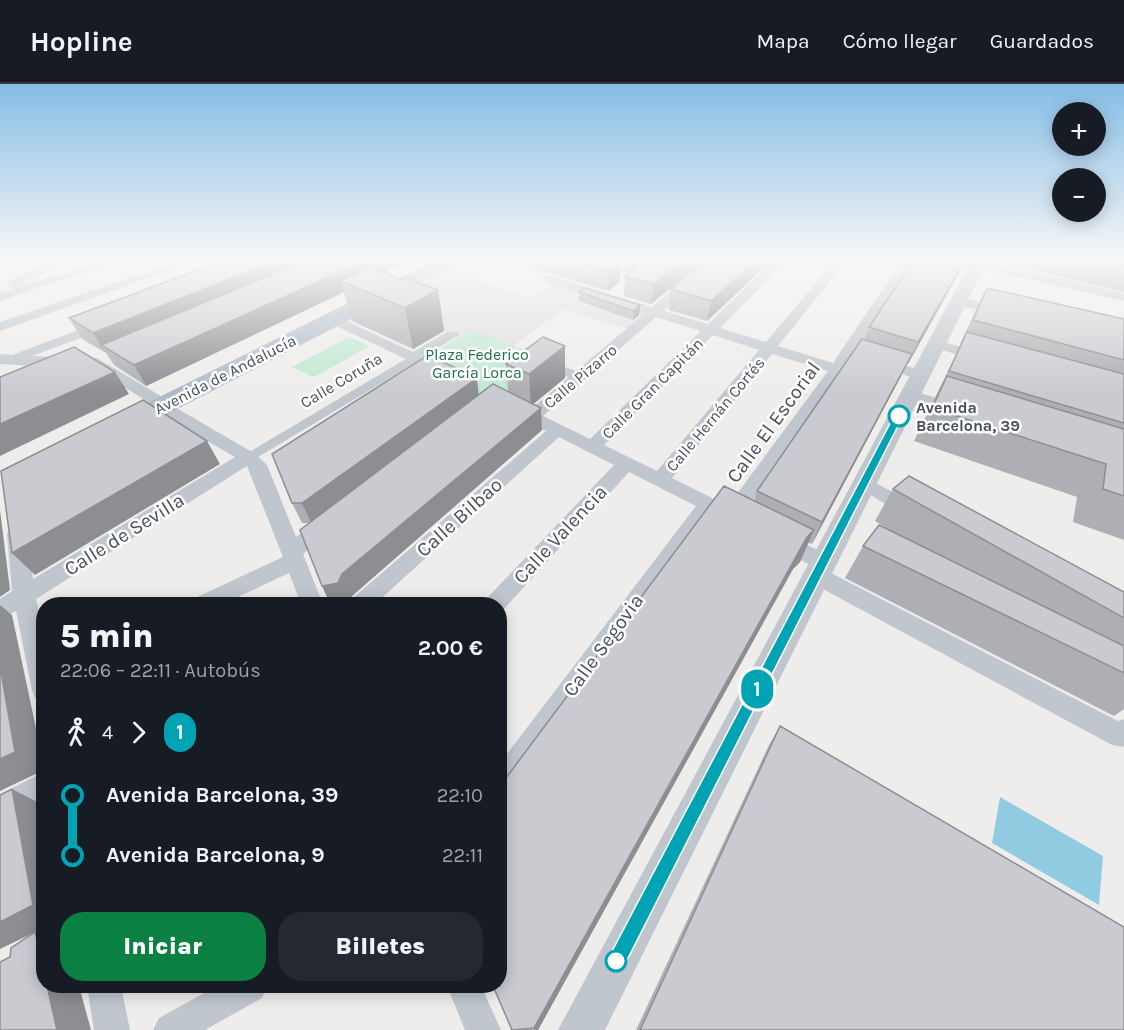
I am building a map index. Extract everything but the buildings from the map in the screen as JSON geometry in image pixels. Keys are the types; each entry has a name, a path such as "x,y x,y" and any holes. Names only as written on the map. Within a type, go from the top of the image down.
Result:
{"main road":[{"name":"Avenida de Andalucía","path":"94,434 347,304"},
{"name":"Avenida de Andalucía","path":"158,402 364,304"}],"street":[{"path":"0,327 67,304"},
{"path":"630,304 837,369"},
{"name":"Calle Pizarro","path":"532,417 665,304"},
{"name":"Calle Gran Capitán","path":"592,447 736,304"},
{"name":"Calle Hernán Cortés","path":"660,480 805,304"},
{"name":"Calle El Escorial","path":"731,516 837,369 879,304"},
{"path":"581,1030 957,304"},
{"path":"971,304 1025,318"},
{"path":"3,361 123,317"},
{"path":"27,318 65,339 88,354 95,362 258,465 309,597"},
{"path":"333,320 435,368"},
{"name":"Calle Coruña","path":"248,457 452,335"},
{"path":"937,344 1003,363"},
{"path":"848,352 977,416"},
{"path":"51,377 119,355"},
{"path":"3,361 95,362"},
{"path":"537,362 579,377"},
{"path":"504,402 758,529 820,568 1122,734"},
{"name":"Calle Bilbao","path":"369,597 557,430"},
{"name":"Calle de Sevilla","path":"0,610 248,457"},
{"name":"Calle Valencia","path":"502,597 626,464"},
{"path":"864,483 927,519"},
{"name":"Calle Segovia","path":"507,776 708,504"},
{"path":"216,597 293,556 339,515"},
{"path":"15,518 24,596 36,652"},
{"path":"0,810 36,790"},
{"path":"105,993 112,1030"},
{"path":"171,1030 237,993"},
{"path":"467,993 483,1030"}],"shaded area":[{"path":"384,304 619,304 646,312 628,329 564,309 513,346 475,330 462,338 379,307"}],"green space":[{"name":"Plaza Federico García Lorca","path":"475,330 548,360 501,395 480,398 413,365"},
{"path":"349,337 370,346 314,377 292,367"}],"water":[{"path":"1000,797 1103,856 1099,905 992,843"}],"bus line":[{"name":"1","path":"616,961 899,416"}],"place":[{"name":"Avenida Barcelona, 39","path":"899,416"}]}
